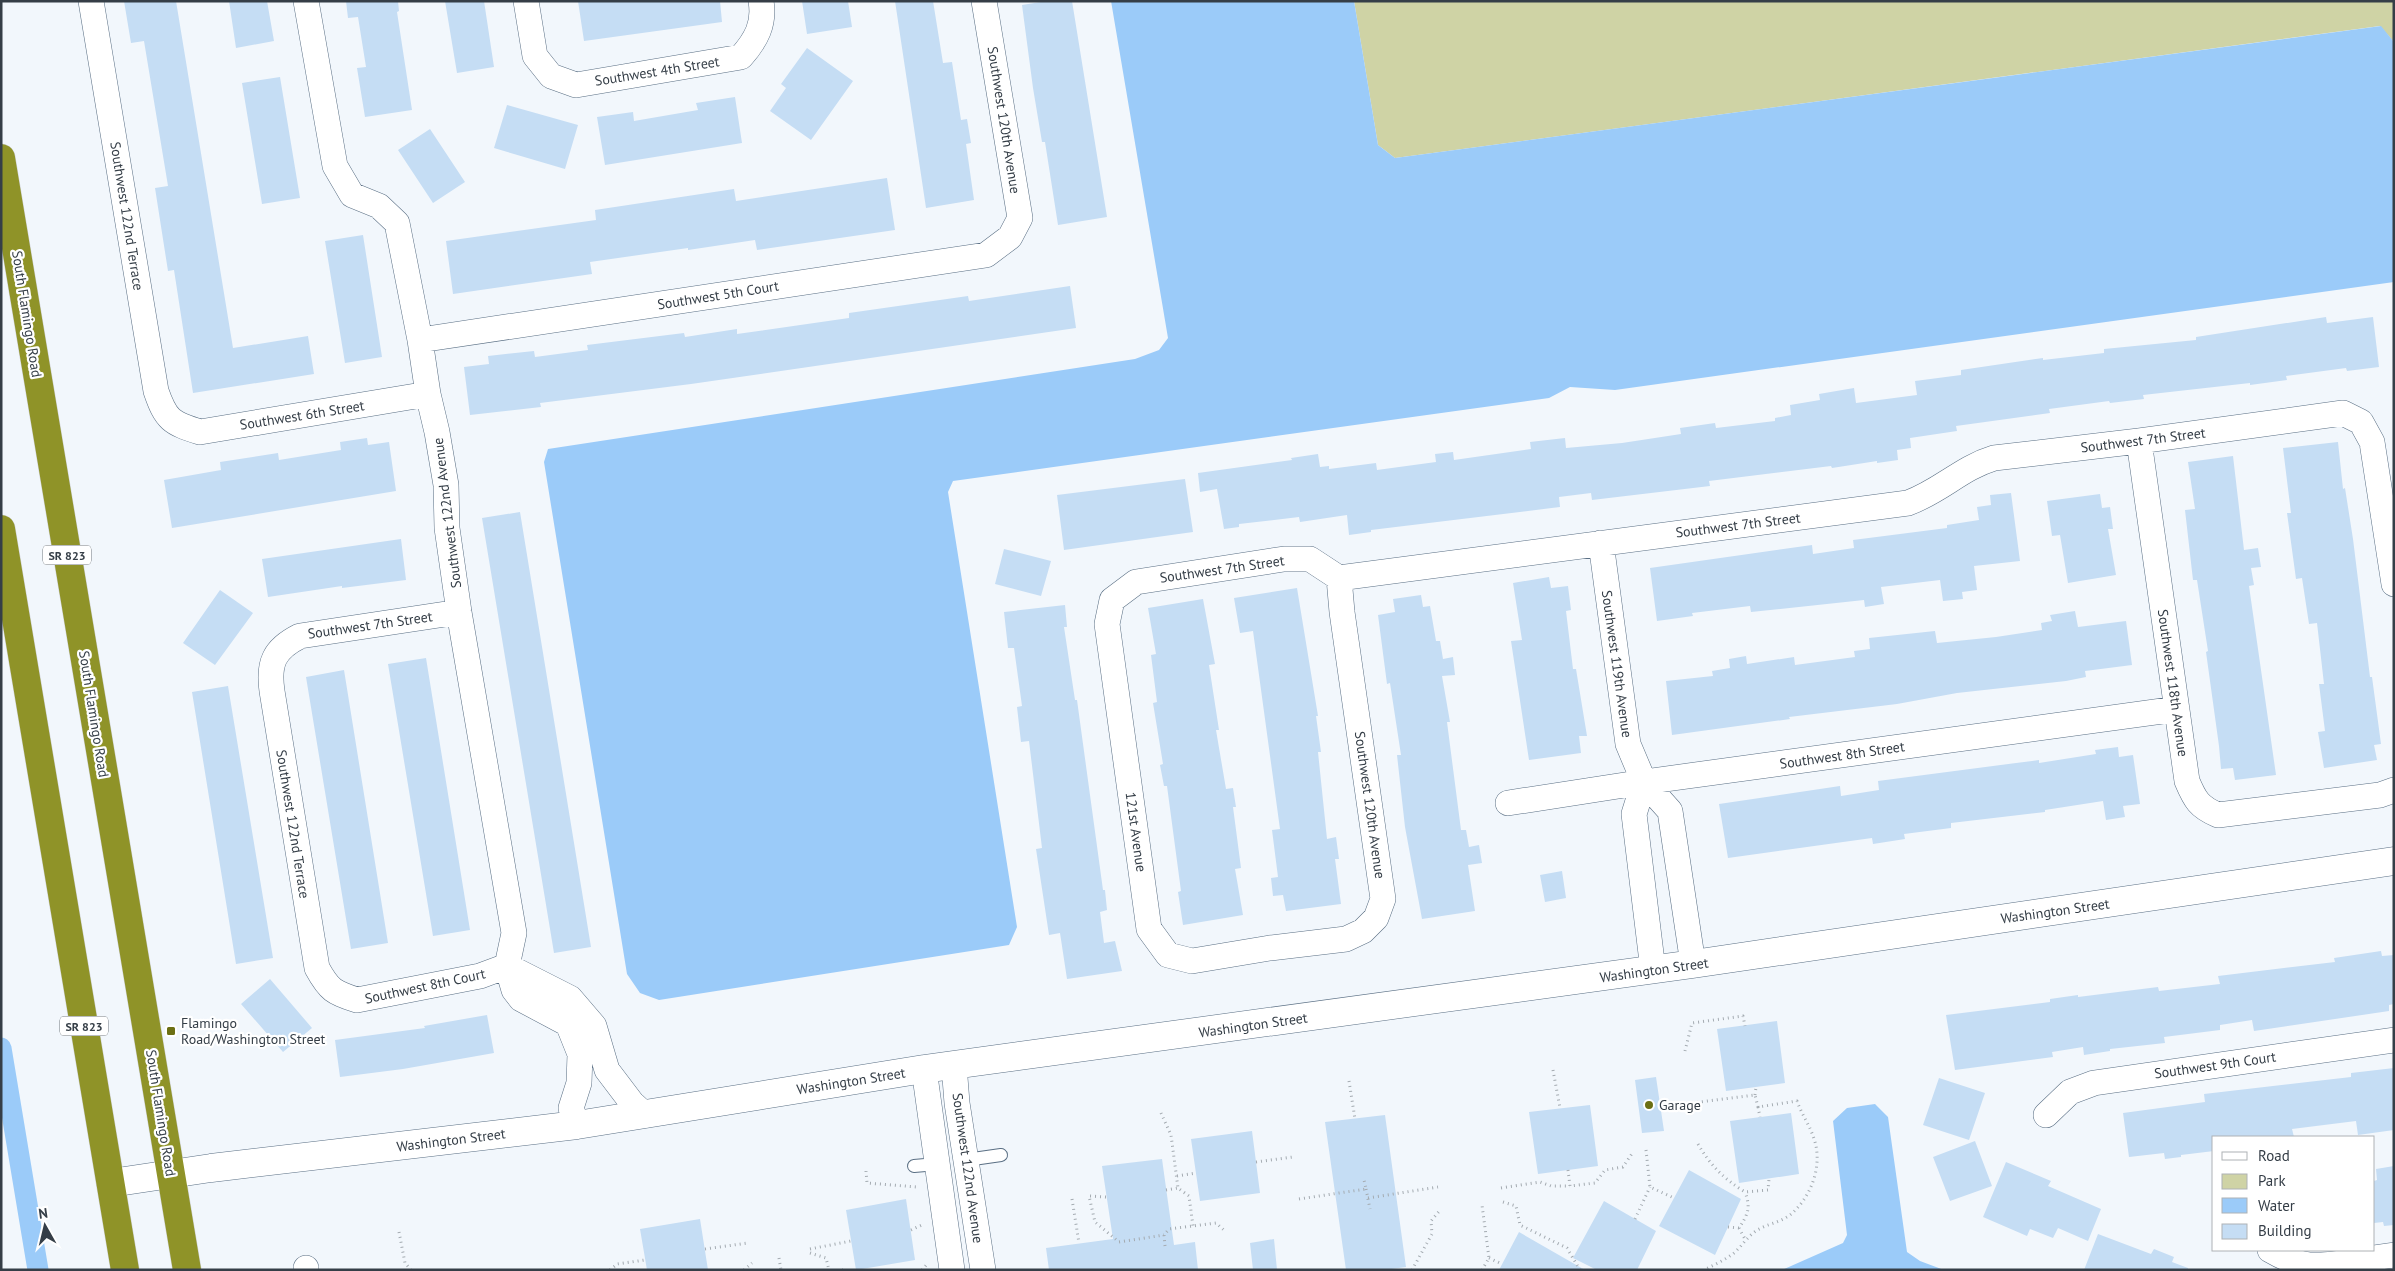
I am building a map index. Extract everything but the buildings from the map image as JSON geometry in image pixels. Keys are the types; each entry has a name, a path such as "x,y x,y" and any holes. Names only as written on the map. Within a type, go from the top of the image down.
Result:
{"highway":[{"name":"South Flamingo Road","path":"1,158 187,1270"},
{"name":"SR 823","path":"1,529 125,1270"}],"street":[{"name":"Southwest 122nd Terrace","path":"91,1 156,391 162,410 176,425"},
{"name":"Southwest 122nd Avenue","path":"306,1 335,166 352,195 379,206 397,223 446,485 447,528 459,612 514,932 507,966 514,990 521,999 568,1024 580,1054 579,1082 571,1108 577,1125"},
{"name":"Southwest 4th Street","path":"526,1 535,56 551,76 576,85 741,58 756,40 763,14 761,1"},
{"name":"Southwest 120th Avenue","path":"984,1 1020,218 1010,237"},
{"name":"Southwest 5th Court","path":"420,340 986,255 1010,237"},
{"name":"Southwest 6th Street","path":"176,425 200,432 428,394"},
{"name":"Southwest 7th Street","path":"1112,600 1136,582 1284,559 1310,560 1339,578 1908,503 1927,496 1975,464 1994,458 2139,442 2343,412 2361,422 2372,442 2394,584"},
{"name":"Southwest 118th Avenue","path":"2139,442 2187,781 2193,796 2204,809 2218,815 2380,795 2394,790"},
{"name":"Southwest 119th Avenue","path":"1601,543 1628,744 1644,782 1670,811 1693,964"},
{"name":"Southwest 120th Avenue","path":"1270,948 1346,939 1363,931 1376,918 1383,899 1342,612 1339,578"},
{"name":"121st Avenue","path":"1112,600 1107,624 1149,929 1168,955 1192,961 1270,948"},
{"name":"Southwest 7th Street","path":"283,644 300,636 459,612"},
{"name":"Southwest 122nd Terrace","path":"283,644 274,659 269,673 317,968 327,986 343,996"},
{"name":"Southwest 8th Street","path":"1508,803 1644,782 2177,709"},
{"path":"1644,782 1634,814 1654,970"},
{"name":"Washington Street","path":"111,1183 171,1174 577,1125 924,1069 1654,970 2394,862"},
{"path":"507,966 570,998 594,1026 607,1070 632,1103 645,1115"},
{"name":"Southwest 8th Court","path":"343,996 357,1000 374,998 480,976 507,966"},
{"name":"Southwest 9th Court","path":"2046,1115 2070,1092 2094,1083 2394,1040"},
{"name":"Southwest 122nd Avenue","path":"954,1065 956,1102 983,1270"},
{"name":"Southwest 122nd Avenue","path":"924,1069 925,1165 952,1270"},
{"path":"925,1165 966,1160"},
{"path":"2272,1251 2296,1265 2315,1267 2364,1265 2394,1255"}],"lane":[{"path":"966,1160 1001,1155"}],"path":[{"path":"1685,1051 1692,1023 1743,1016 1745,1026"},
{"path":"1553,1070 1560,1108"},
{"path":"1349,1081 1355,1118"},
{"path":"1756,1087 1755,1095 1760,1117"},
{"path":"1692,1103 1755,1095"},
{"path":"1704,1270 1735,1252 1757,1230 1775,1224 1789,1216 1802,1204 1811,1188 1817,1169 1814,1138 1796,1101 1758,1107"},
{"path":"1161,1113 1171,1136 1178,1188"},
{"path":"1698,1144 1708,1161 1720,1174 1744,1192 1749,1203 1749,1213 1739,1228"},
{"path":"1635,1219 1650,1187 1646,1150"},
{"path":"1501,1188 1540,1182 1551,1186 1595,1183 1604,1170 1623,1167 1633,1152"},
{"path":"1256,1162 1293,1157"},
{"path":"1568,1170 1570,1186"},
{"path":"866,1171 867,1183 922,1187"},
{"path":"1177,1176 1196,1173"},
{"path":"1744,1192 1768,1190 1769,1179"},
{"path":"1364,1180 1370,1209"},
{"path":"1368,1198 1438,1187"},
{"path":"1650,1187 1674,1198"},
{"path":"1166,1190 1178,1188 1189,1196 1193,1226"},
{"path":"1299,1199 1366,1189"},
{"path":"1106,1197 1089,1196 1095,1222 1119,1242 1164,1235 1169,1229 1216,1223 1225,1231"},
{"path":"1072,1199 1079,1243"},
{"path":"1503,1202 1516,1206 1520,1225 1567,1248 1578,1269"},
{"path":"1482,1205 1488,1258 1482,1270"},
{"path":"1412,1270 1432,1234 1431,1221 1441,1210"},
{"path":"911,1230 924,1225 923,1216"},
{"path":"1728,1227 1739,1228"},
{"path":"1739,1228 1746,1239"},
{"path":"399,1232 405,1263 412,1270"},
{"path":"1164,1235 1165,1246"},
{"path":"829,1270 826,1258 810,1251 851,1241"},
{"path":"705,1249 748,1243"},
{"path":"779,1258 781,1270"},
{"path":"1488,1258 1502,1264"},
{"path":"610,1270 617,1264 645,1260"},
{"path":"744,1270 752,1263"}],"green space":[{"path":"1354,1 2394,1 2394,42 2380,26 1395,158 1378,145"}],"water":[{"path":"1111,1 1354,1 1378,145 1395,158 2381,26 2394,42 2394,282 1615,390 1570,387 1549,398 953,481 948,492 1017,927 1009,945 659,1000 640,993 627,974 544,462 548,449 1135,359 1159,350 1168,338"},
{"path":"1875,1104 1888,1117 1907,1252 1920,1261 1944,1270 1782,1270 1843,1243 1847,1235 1833,1121 1847,1108"}],"waterway":[{"path":"1,1048 38,1270"}],"place":[{"name":"Flamingo Road/Washington Street","path":"171,1031"},
{"name":"Garage","path":"1649,1105"}]}
